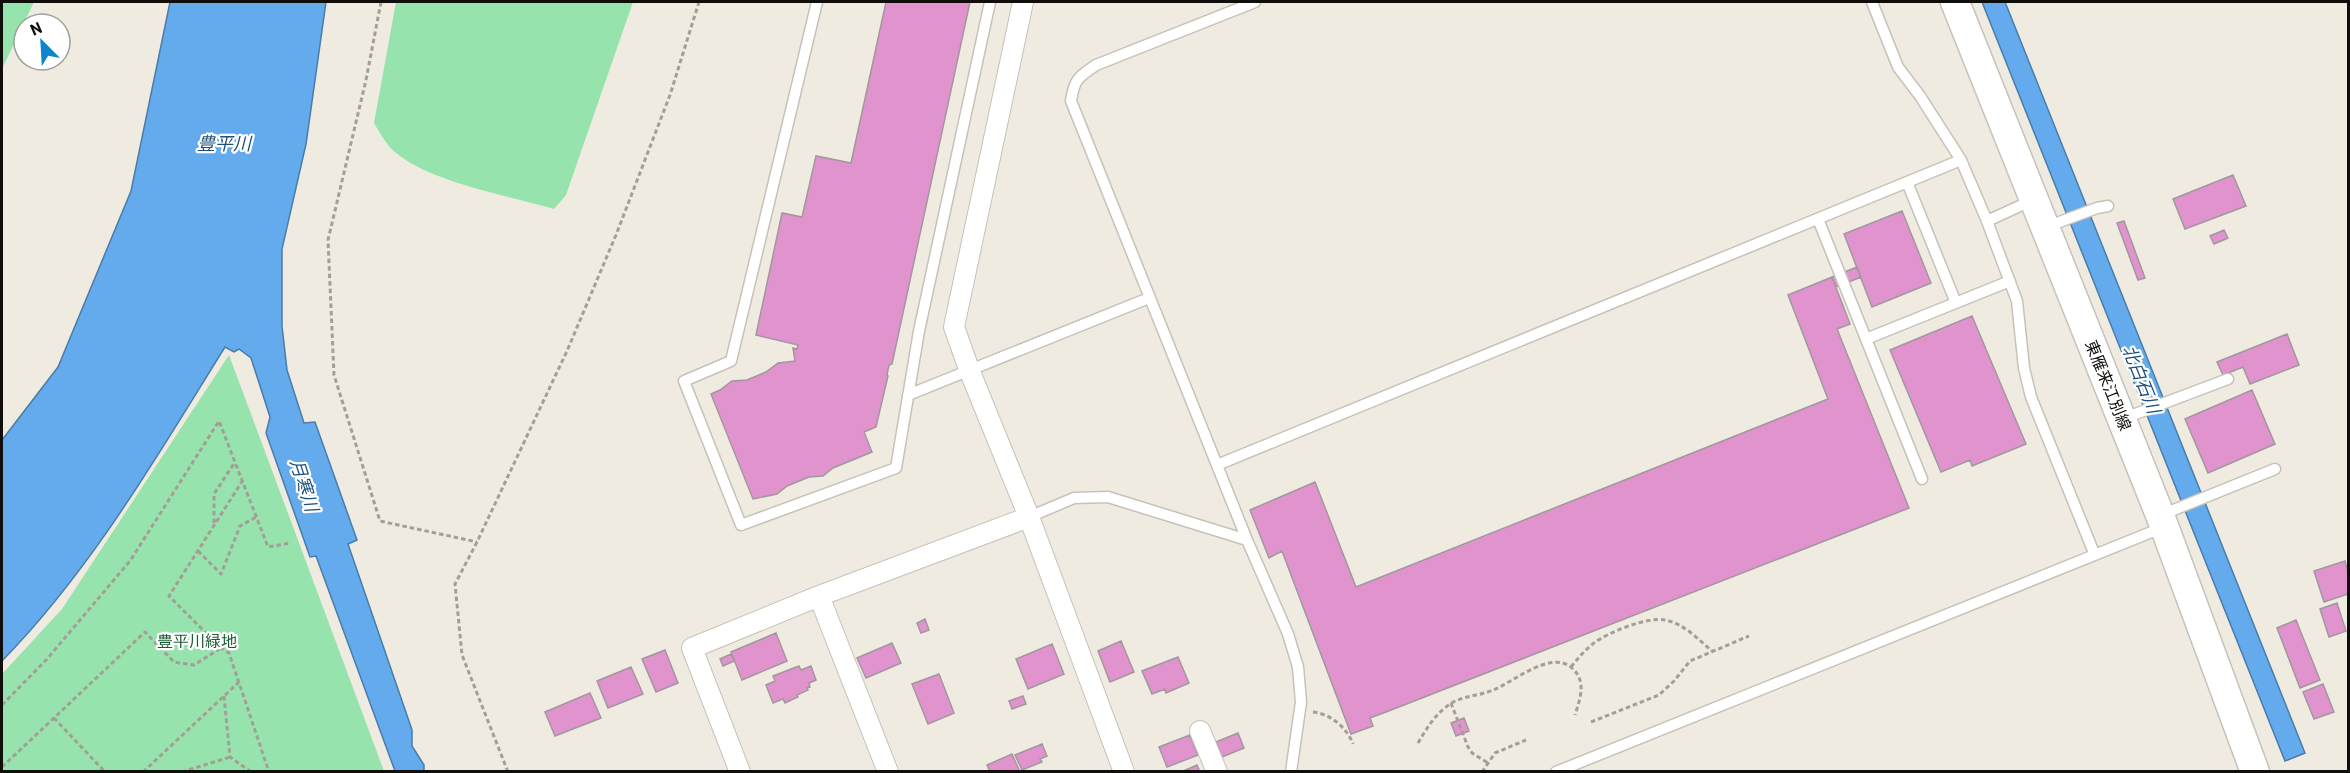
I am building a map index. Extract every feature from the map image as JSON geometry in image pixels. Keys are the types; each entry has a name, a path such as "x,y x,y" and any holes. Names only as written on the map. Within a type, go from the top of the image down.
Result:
{"main road":[{"name":"東雁来江別線","path":"1955,2 2034,200 2053,225 2167,516 2255,771"}],"street":[{"path":"1023,2 954,327 1029,517 1124,771"},
{"path":"740,771 692,648 819,596 1029,517"},
{"path":"819,596 888,771"},
{"path":"1200,731 1217,771"}],"lane":[{"path":"817,2 731,361 684,381 741,525 896,468 919,331 990,2"},
{"path":"1255,2 1096,65 1079,77 1074,85 1071,101 1247,540 1288,634 1298,667 1300,710 1291,771"},
{"path":"1872,2 1898,67 1920,96 1961,160 1987,221 2017,301 2024,368 2031,397 2094,553"},
{"path":"1217,465 1961,160"},
{"path":"1907,182 1956,303"},
{"path":"1987,221 2034,200"},
{"path":"2053,225 2108,206"},
{"path":"1818,219 1922,479"},
{"path":"1866,339 2010,281"},
{"path":"908,395 970,372 1149,298"},
{"path":"2128,417 2228,379"},
{"path":"1556,771 2094,553 2215,492 2275,469"},
{"path":"1029,517 1074,498 1108,497 1247,540"}],"path":[{"path":"381,2 366,80 328,240 334,375 380,521 477,542"},
{"path":"508,771 462,655 455,584 567,351 616,235 670,95 699,2"},
{"path":"2,705 47,659 130,561 219,421 268,548 290,543"},
{"path":"214,525 214,494 235,462"},
{"path":"243,480 169,596 221,648 229,652 269,771"},
{"path":"198,550 221,574 240,526 256,517"},
{"path":"1571,667 1598,640 1654,619 1682,627 1712,651"},
{"path":"2,767 145,632 174,662 194,665 221,648"},
{"path":"1591,722 1659,695 1690,661 1749,636"},
{"path":"1418,743 1437,715 1451,703 1463,697 1491,691 1527,672 1557,661 1571,667 1581,681 1582,690 1575,715"},
{"path":"143,771 239,682"},
{"path":"224,696 230,757"},
{"path":"1451,703 1468,747 1472,753 1488,763"},
{"path":"1300,710 1322,713 1348,732 1353,744"},
{"path":"54,718 105,771"},
{"path":"1482,771 1495,753 1526,740"},
{"path":"182,771 230,757 251,771"}],"green space":[{"path":"2,2 34,2 29,12 12,12 12,48 2,69"},
{"path":"396,2 633,2 566,195 554,209 474,188 433,174 400,156 385,141 374,123"},
{"name":"豊平川緑地","path":"229,355 384,771 2,771 2,674 62,609"}],"water":[{"name":"豊平川","path":"170,2 326,2 306,144 282,249 282,326 287,370 304,423 315,422 357,540 348,544 412,730 412,746 424,765 424,771 395,771 316,556 310,557 266,433 270,417 251,358 239,349 234,352 225,347 148,470 94,550 35,626 2,661 2,440 58,367 131,191"},
{"name":"北白石川","path":"1982,2 2005,2 2305,753 2285,761"}],"building":[{"path":"886,2 970,2 892,364 889,365 876,427 864,432 872,452 833,468 823,476 809,477 787,486 777,494 753,499 711,394 732,381 747,380 766,372 778,363 795,361 793,348 797,349 798,345 756,335 782,213 802,217 816,156 851,163"},
{"path":"2233,175 2246,206 2185,229 2173,199"},
{"path":"1902,211 1931,283 1872,307 1844,234"},
{"path":"2124,221 2145,278 2138,280 2117,223"},
{"path":"2224,230 2228,238 2214,244 2210,236"},
{"path":"1857,267 1861,277 1836,287 1832,277"},
{"path":"1832,277 1850,324 1837,329 1909,508 1370,718 1373,726 1351,734 1282,551 1269,558 1250,510 1315,482 1356,587 1828,399 1788,295"},
{"path":"1972,316 2026,444 1972,466 1970,460 1941,472 1890,350"},
{"path":"2287,334 2299,365 2250,384 2243,367 2223,375 2217,362"},
{"path":"2252,390 2275,444 2208,473 2185,419"},
{"path":"2345,561 2348,572 2348,594 2324,602 2314,571"},
{"path":"2337,603 2346,631 2329,637 2320,609"},
{"path":"925,619 929,630 921,633 917,623"},
{"path":"2296,620 2320,680 2300,688 2277,628"},
{"path":"776,633 787,661 742,680 731,652"},
{"path":"1121,641 1134,672 1110,682 1098,651"},
{"path":"892,643 901,663 866,678 857,658"},
{"path":"1052,644 1064,674 1028,689 1016,659"},
{"path":"665,650 678,683 656,692 642,659"},
{"path":"731,654 734,661 723,666 720,659"},
{"path":"1178,657 1189,683 1166,693 1165,689 1152,694 1142,671"},
{"path":"799,666 801,670 811,666 816,680 809,683 808,690 797,695 798,697 785,703 783,699 773,703 766,685 775,681 773,676"},
{"path":"631,667 643,694 608,708 597,681"},
{"path":"939,674 954,713 928,724 912,684"},
{"path":"2323,684 2334,712 2314,719 2303,692"},
{"path":"590,693 601,718 555,736 545,712"},
{"path":"1023,696 1026,704 1012,709 1009,701"},
{"path":"1464,718 1469,731 1456,736 1451,723"},
{"path":"1238,733 1244,748 1222,757 1216,742"},
{"path":"1190,735 1198,755 1167,767 1159,747"},
{"path":"1042,744 1047,756 1040,759 1042,762 1022,770 1015,755"},
{"path":"1012,754 1020,772 990,772 987,765"},
{"path":"1197,765 1200,772 1181,772"}],"water label":[{"name":"月寒川","path":"305,485"}]}
